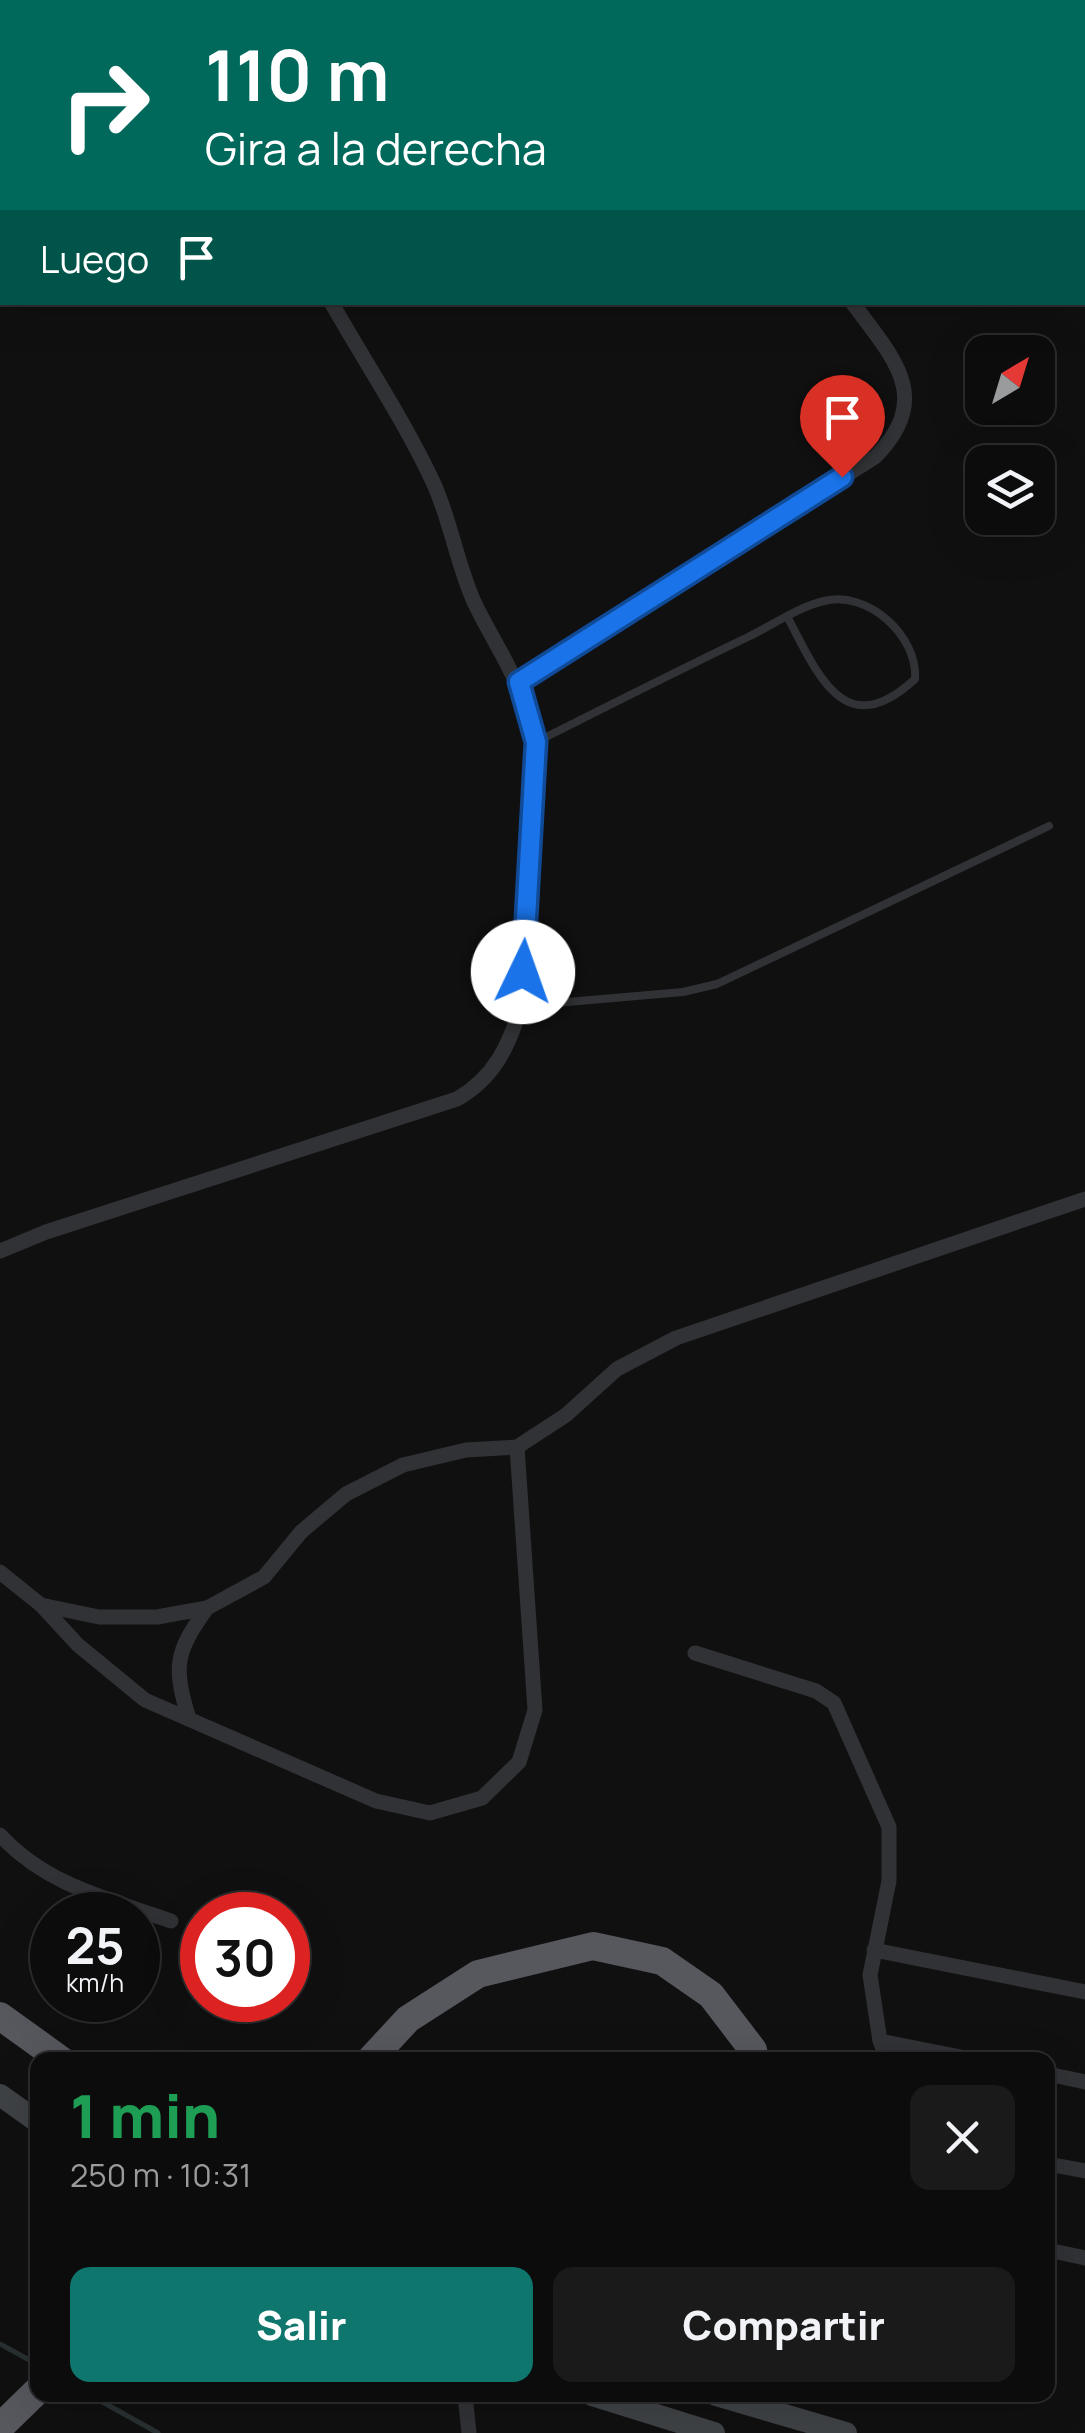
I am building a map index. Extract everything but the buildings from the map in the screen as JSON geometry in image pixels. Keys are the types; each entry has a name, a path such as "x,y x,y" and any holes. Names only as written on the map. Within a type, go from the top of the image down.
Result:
{"highway":[{"path":"377,2052 408,2019 478,1974 594,1946 662,1961 711,1996 753,2052"},
{"path":"0,2016 50,2052"},
{"path":"0,2427 30,2398"}],"main road":[{"path":"0,2095 30,2116"},
{"path":"614,2402 714,2433"},
{"path":"740,2402 846,2433"}],"street":[{"path":"0,1251 46,1232 457,1100 475,1089 502,1057 521,1006 536,742 519,682 476,604 434,483 334,305"},
{"path":"519,682 874,457 897,435 905,391 897,363 854,305"},
{"path":"42,1605 99,1617 157,1616 208,1608 264,1577 300,1532 346,1494 403,1465 466,1450 517,1447 566,1415 618,1369 676,1338 1085,1199"},
{"path":"0,1572 42,1605 78,1645 145,1700 376,1801 430,1813 482,1798 520,1762 535,1710 517,1447"},
{"path":"190,1719 177,1680 184,1640 208,1608"},
{"path":"695,1653 816,1691 834,1703 889,1827 889,1880 870,1975 885,2052"},
{"path":"0,1835 54,1880 170,1921"},
{"path":"874,1950 1085,1992"},
{"path":"880,2041 936,2052"},
{"path":"1055,2076 1085,2082"},
{"path":"1055,2165 1085,2170"},
{"path":"1055,2252 1085,2258"},
{"path":"465,2402 469,2433"}],"lane":[{"path":"536,742 824,600 855,602 890,621 916,662 914,679 899,694 853,707 831,692 788,618"},
{"path":"521,1006 683,992 717,984 1049,826"}],"waterway":[{"path":"0,2344 30,2360"},
{"path":"103,2402 158,2433"}],"route":[{"path":"523,972 536,742 519,682 842,477"}]}
